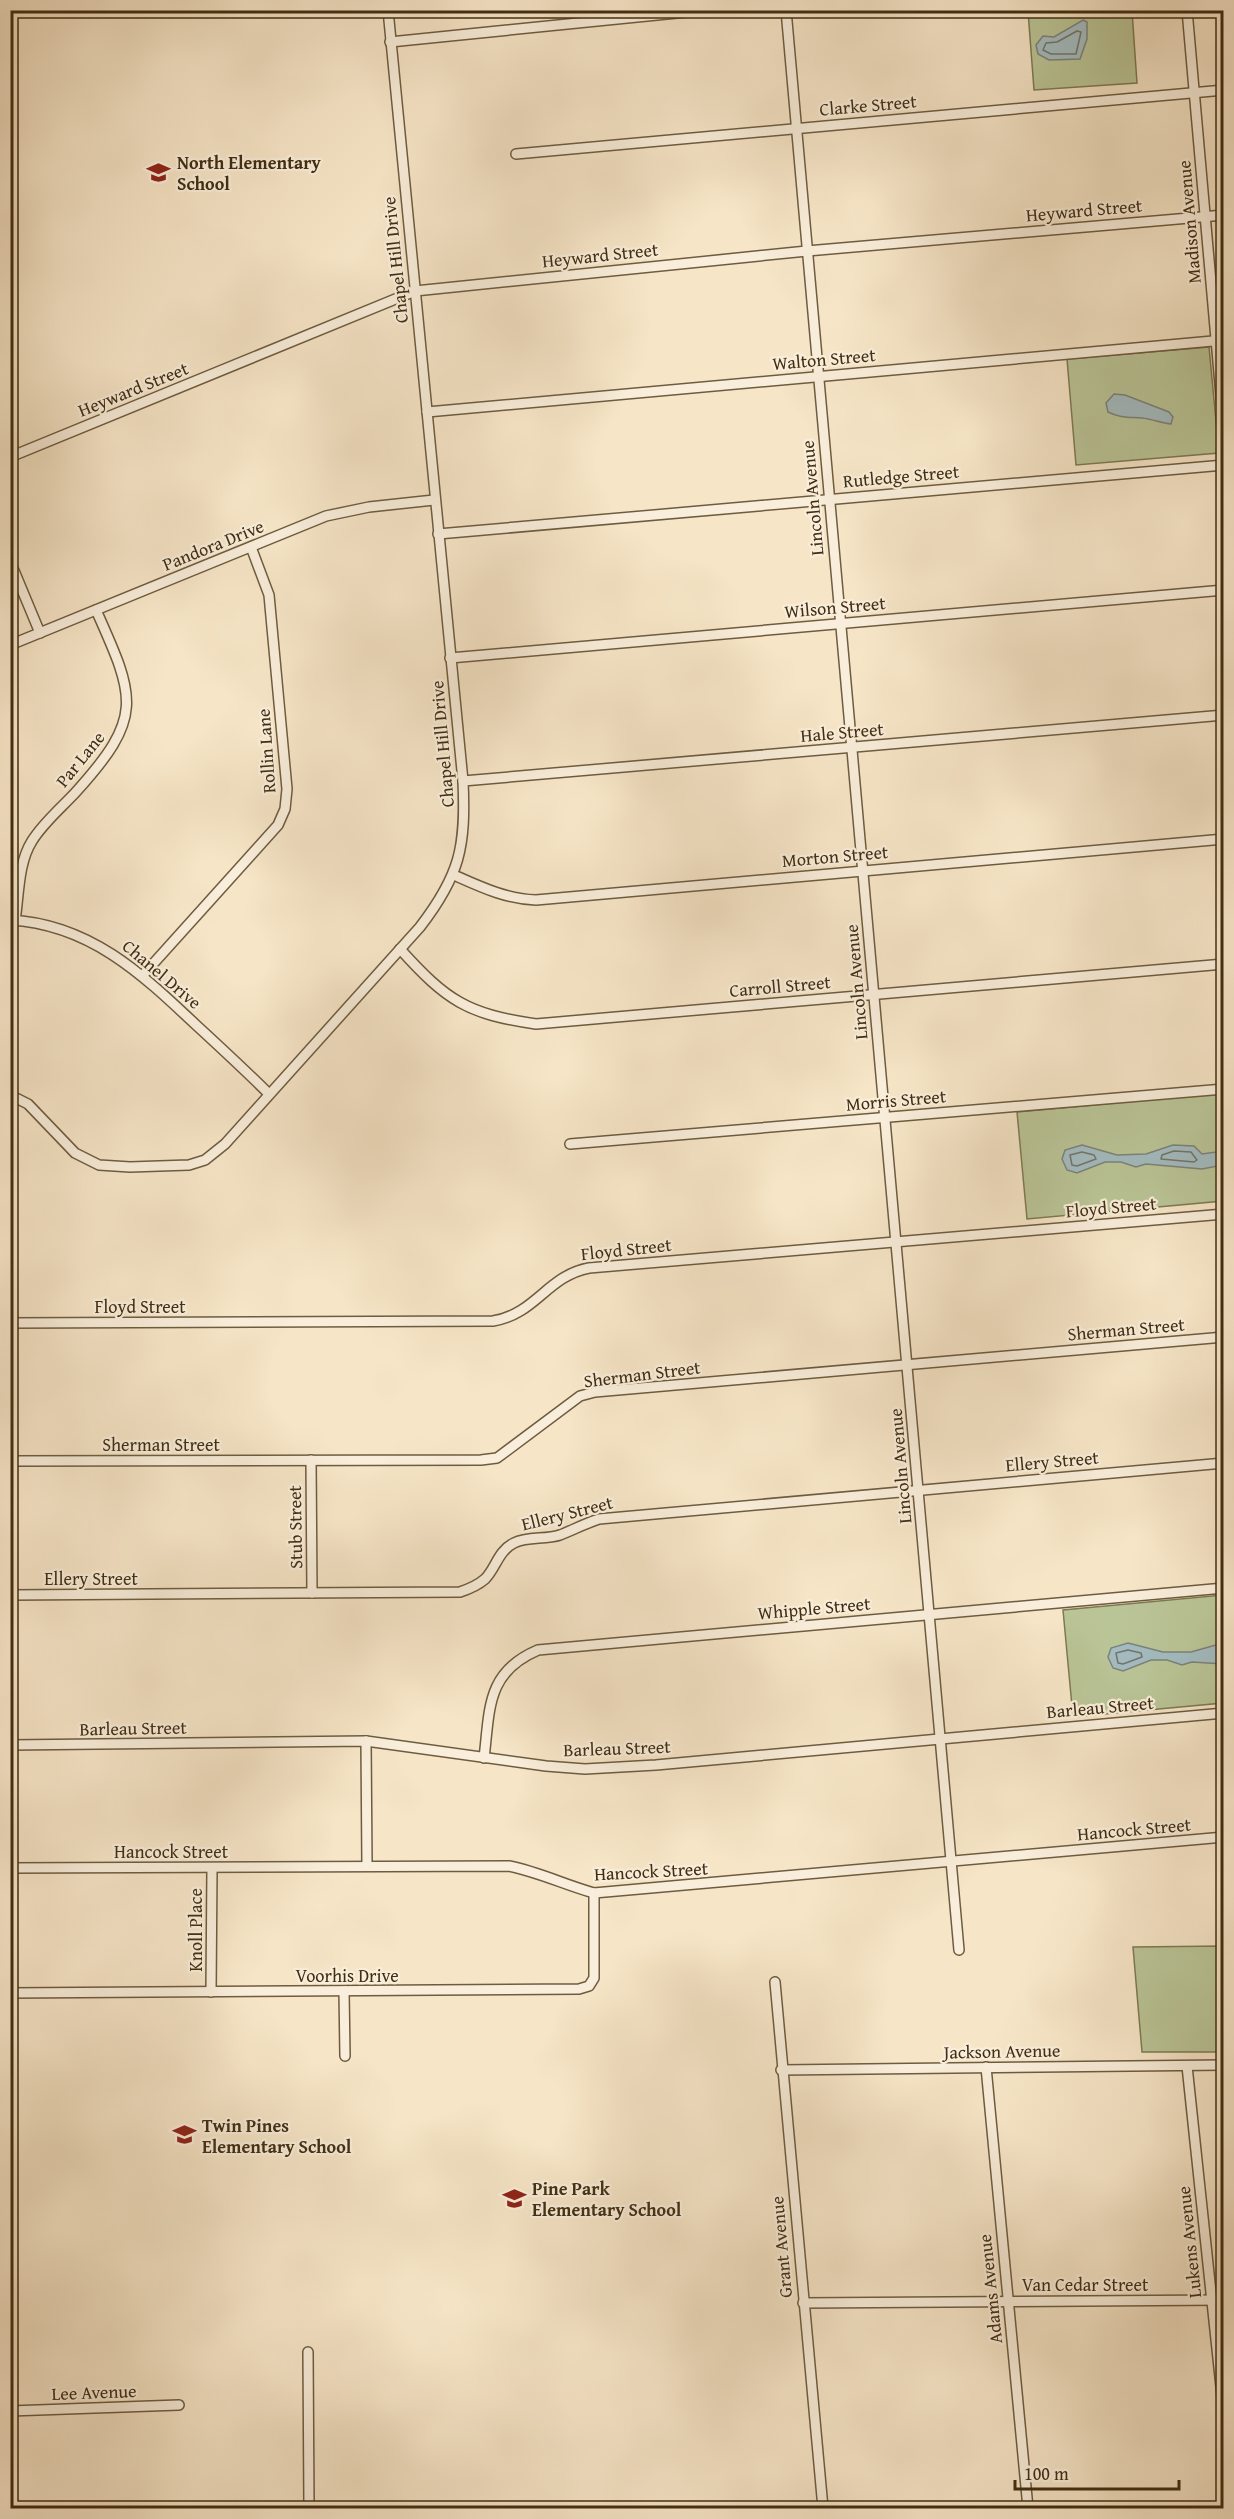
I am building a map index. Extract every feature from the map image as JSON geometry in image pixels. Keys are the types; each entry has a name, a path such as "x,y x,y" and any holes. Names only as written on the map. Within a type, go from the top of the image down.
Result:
{"street":[{"name":"Chapel Hill Drive","path":"10,1095 27,1104 75,1153 99,1165 189,1166 205,1160 225,1144 400,949 435,907 454,875 461,852 465,822 463,782 388,10"},
{"path":"390,42 707,10"},
{"name":"Lincoln Avenue","path":"786,10 959,1950"},
{"name":"Madison Avenue","path":"1187,10 1204,216 1220,340 1224,430"},
{"name":"Clarke Street","path":"516,153 1224,90"},
{"name":"Heyward Street","path":"10,457 415,291 807,251 1224,214"},
{"name":"Walton Street","path":"427,412 1220,340"},
{"name":"Rutledge Street","path":"438,534 1224,465"},
{"name":"Pandora Drive","path":"10,645 326,516 348,510 434,500"},
{"name":"Rollin Lane","path":"143,975 258,849 278,825 285,809 287,789 269,595 251,547"},
{"path":"10,561 40,633"},
{"name":"Wilson Street","path":"450,658 1224,590"},
{"name":"Par Lane","path":"13,920 22,866 32,841 102,764 117,742 126,718 128,695 123,672 96,610"},
{"name":"Hale Street","path":"463,782 1224,715"},
{"name":"Morton Street","path":"454,875 492,892 518,899 536,900 1224,839"},
{"name":"Chanel Drive","path":"13,920 62,930 107,950 143,975 269,1094"},
{"name":"Carroll Street","path":"400,949 423,974 453,999 473,1010 496,1018 536,1024 1224,964"},
{"name":"Morris Street","path":"570,1144 1224,1089"},
{"name":"Floyd Street","path":"10,1323 493,1321 509,1319 520,1313 572,1272 589,1268 1224,1214"},
{"name":"Sherman Street","path":"10,1461 481,1460 497,1458 580,1396 595,1392 1224,1337"},
{"name":"Stub Street","path":"311,1460 312,1593"},
{"name":"Ellery Street","path":"10,1595 460,1592 475,1587 486,1578 501,1553 513,1543 561,1534 599,1519 1224,1463"},
{"name":"Whipple Street","path":"484,1758 494,1690 504,1672 519,1658 538,1650 560,1646 1224,1588"},
{"name":"Barleau Street","path":"10,1745 366,1741 546,1766 585,1769 1224,1713"},
{"path":"366,1741 367,1866"},
{"name":"Hancock Street","path":"10,1868 509,1866 531,1870 570,1887 594,1893 1224,1837"},
{"name":"Knoll Place","path":"211,1992 212,1868"},
{"name":"Voorhis Drive","path":"10,1993 579,1989 589,1986 594,1978 594,1893"},
{"name":"Grant Avenue","path":"775,1983 823,2508"},
{"path":"344,1991 345,2056"},
{"name":"Jackson Avenue","path":"782,2070 1224,2065"},
{"name":"Lukens Avenue","path":"1187,2066 1224,2415"},
{"name":"Adams Avenue","path":"986,2067 1028,2508"},
{"name":"Van Cedar Street","path":"803,2303 1224,2300"},
{"path":"308,2352 309,2508"},
{"name":"Lee Avenue","path":"10,2411 179,2405"}],"green space":[{"path":"1028,11 1132,11 1137,83 1034,90"},
{"path":"1209,347 1219,453 1076,465 1067,359"},
{"path":"1223,1093 1223,1201 1027,1219 1017,1112"},
{"path":"1223,1595 1223,1703 1073,1717 1063,1610"},
{"path":"1223,1946 1223,2052 1142,2052 1133,1947"}],"water":[{"path":"1083,20 1087,22 1087,39 1080,59 1049,60 1038,54 1036,45 1043,36 1054,37"},
{"path":"1114,394 1125,395 1169,412 1173,417 1171,424 1108,412 1106,403"},
{"path":"1082,1145 1117,1155 1146,1154 1173,1145 1194,1146 1202,1154 1223,1151 1223,1165 1202,1169 1146,1164 1136,1167 1121,1162 1105,1162 1077,1173 1067,1170 1062,1159 1065,1150"},
{"path":"1128,1643 1163,1652 1191,1652 1223,1643 1223,1664 1192,1662 1182,1665 1167,1660 1151,1660 1123,1671 1113,1668 1108,1657 1111,1648"}],"place":[{"name":"North Elementary School","path":"159,172"},
{"name":"Twin Pines Elementary School","path":"184,2135"},
{"name":"Pine Park Elementary School","path":"514,2198"}]}
